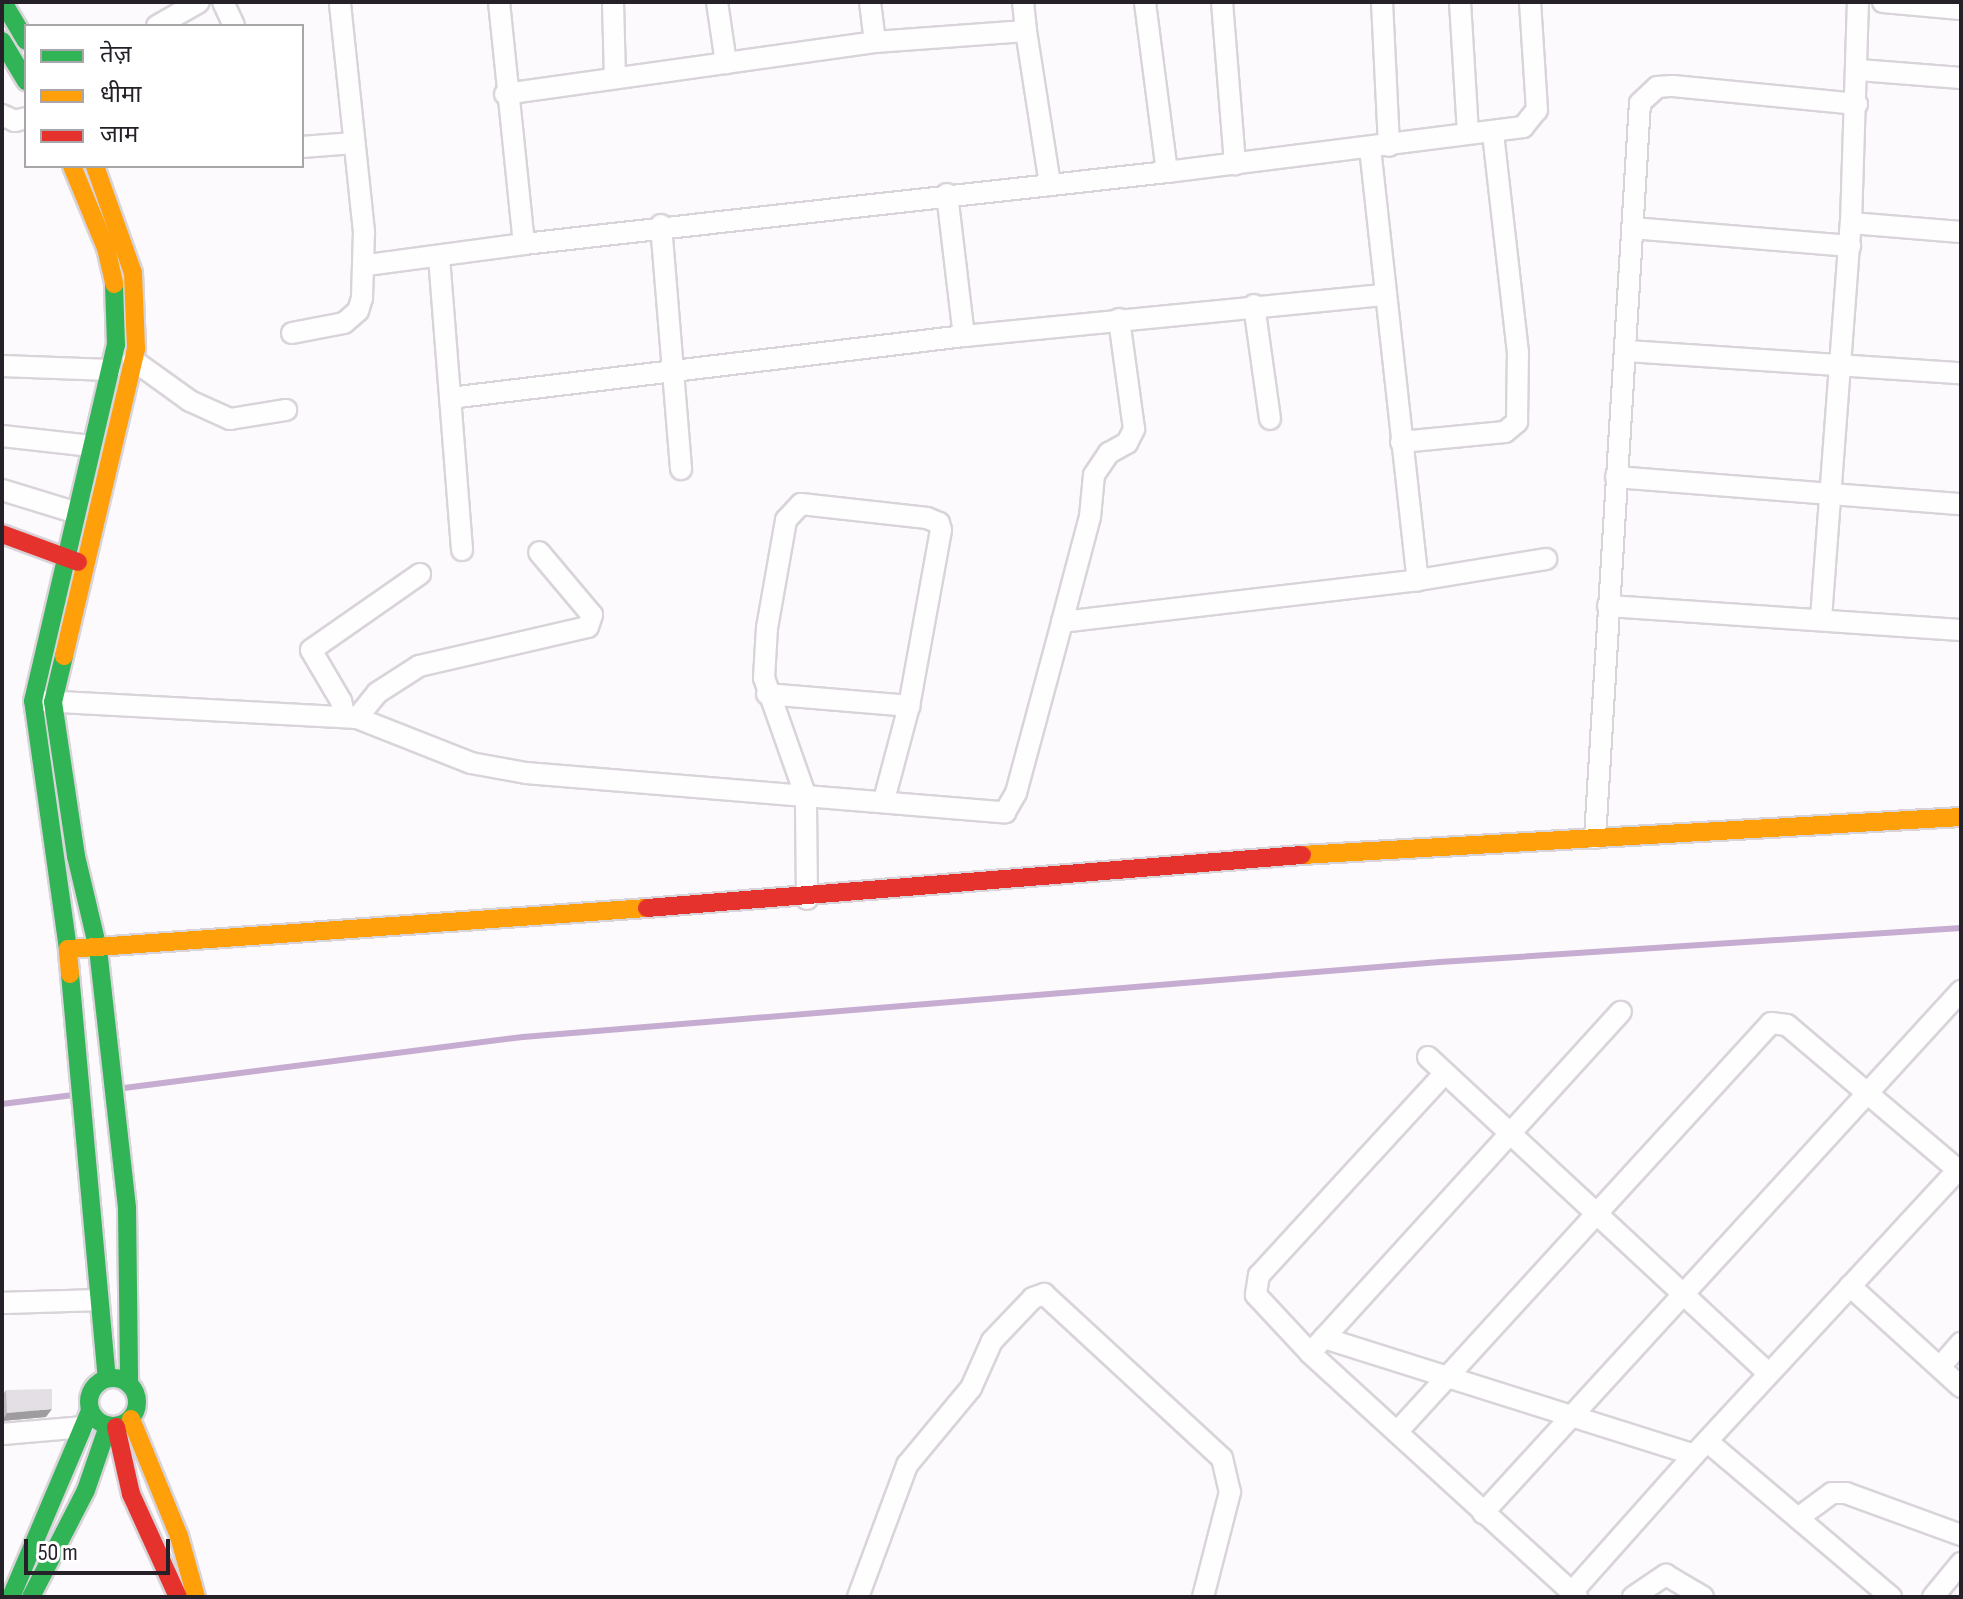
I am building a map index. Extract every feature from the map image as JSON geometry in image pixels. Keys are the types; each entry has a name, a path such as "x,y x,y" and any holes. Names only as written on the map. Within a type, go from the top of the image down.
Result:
{"main road":[{"path":"3,2 24,38"},
{"path":"2,41 24,78"},
{"path":"73,168 113,277 116,345 62,557 43,701 88,1150 98,1300 107,1378"},
{"path":"31,1597 118,1424 137,1397 129,1384 122,1147 98,949 43,701 82,563 133,360 133,273 96,168"},
{"path":"2,534 82,563"},
{"path":"68,949 519,915 807,899 1314,854 1961,817"},
{"path":"107,1378 129,1384"},
{"path":"11,1597 87,1419 90,1395 107,1378"},
{"path":"87,1419 118,1424"},
{"path":"118,1424 131,1494 178,1597"},
{"path":"118,1424 179,1536 196,1597"}],"street":[{"path":"160,24 199,2"},
{"path":"223,2 233,24"},
{"path":"292,333 344,323 353,316 367,265 340,2"},
{"path":"499,2 505,94 524,244"},
{"path":"613,2 615,78"},
{"path":"717,2 726,63"},
{"path":"870,2 875,42"},
{"path":"1023,2 1050,185"},
{"path":"1145,2 1167,172"},
{"path":"1222,2 1235,164"},
{"path":"1382,2 1380,147 1383,295 1418,580"},
{"path":"1460,2 1468,133"},
{"path":"367,265 661,225 1167,172 1523,127 1536,115 1530,2"},
{"path":"1821,618 1836,366 1850,246 1859,70 1858,2"},
{"path":"1883,2 1961,9"},
{"path":"505,94 875,42 1026,31"},
{"path":"1859,70 1961,78"},
{"path":"1595,838 1626,351 1637,118 1645,93 1673,86 1857,104"},
{"path":"2,115 15,121 24,119"},
{"path":"1401,442 1505,432 1517,422 1518,353 1493,132"},
{"path":"304,147 354,143"},
{"path":"947,194 964,336"},
{"path":"1851,223 1961,232"},
{"path":"661,225 681,469"},
{"path":"1632,228 1850,246"},
{"path":"439,257 462,550"},
{"path":"450,398 964,336 1254,305 1383,295"},
{"path":"1254,305 1270,419"},
{"path":"43,701 351,718 471,763 526,773 806,797 884,800 990,814 1005,812 1016,793 1090,517 1094,475 1109,453 1127,443 1134,429 1119,319"},
{"path":"1626,351 1961,373"},
{"path":"133,360 190,401 230,419 286,410"},
{"path":"2,366 110,370"},
{"path":"2,436 91,446"},
{"path":"1616,477 1961,504"},
{"path":"2,490 74,512"},
{"path":"807,899 806,797 767,694 767,628 786,520 794,508 812,503 939,523 941,536 909,706 884,800"},
{"path":"351,718 377,693 419,666 588,627 592,615 539,552"},
{"path":"1062,622 1418,580 1546,559"},
{"path":"351,718 311,650 420,574"},
{"path":"1608,606 1821,618 1961,630"},
{"path":"767,694 909,706"},
{"path":"1483,1513 1568,1416 1872,1092 1961,991"},
{"path":"1317,1345 1512,1136 1621,1012"},
{"path":"1397,1432 1771,1023 1787,1025 1872,1092 1959,1168 1768,1373 1575,1595 1397,1432 1317,1345 1256,1295 1259,1275 1445,1073"},
{"path":"1428,1057 1768,1373"},
{"path":"1850,1286 1961,1387"},
{"path":"858,1597 907,1465 971,1388 992,1341 1033,1298 1044,1294 1222,1458 1230,1492 1203,1597"},
{"path":"2,1303 98,1300"},
{"path":"1940,1367 1961,1343"},
{"path":"1317,1345 1446,1378 1568,1416 1701,1449 1798,1518 1891,1597"},
{"path":"2,1434 87,1419"},
{"path":"1798,1518 1832,1493 1846,1493 1961,1535"},
{"path":"1933,1597 1961,1563"},
{"path":"1633,1597 1666,1575 1703,1597"}],"building":[{"path":"52,1389 52,1409 7,1413 6,1390"}],"waterway":[{"path":"124,1088 523,1037 1440,962 1961,928"},
{"path":"2,1104 73,1095"}],"traffic: fast":[{"path":"3,2 24,38"},
{"path":"2,41 24,78"},
{"path":"68,949 33,701 116,345 114,284"},
{"path":"64,656 53,702 76,856 98,949"},
{"path":"98,949 127,1208 129,1384"},
{"path":"70,974 107,1378"},
{"path":"113,1378 130,1385 137,1402 130,1419 113,1426 96,1419 89,1402 96,1385 113,1378"},
{"path":"11,1597 90,1411"},
{"path":"31,1597 86,1490 108,1426"}],"traffic: slow":[{"path":"73,168 106,248 114,284"},
{"path":"64,656 136,348 133,273 96,168"},
{"path":"1302,855 1961,817"},
{"path":"70,974 68,949 647,908"},
{"path":"131,1419 179,1536 196,1597"}],"traffic: jam":[{"path":"2,534 78,562"},
{"path":"647,908 1302,855"},
{"path":"116,1427 131,1494 178,1597"}]}
